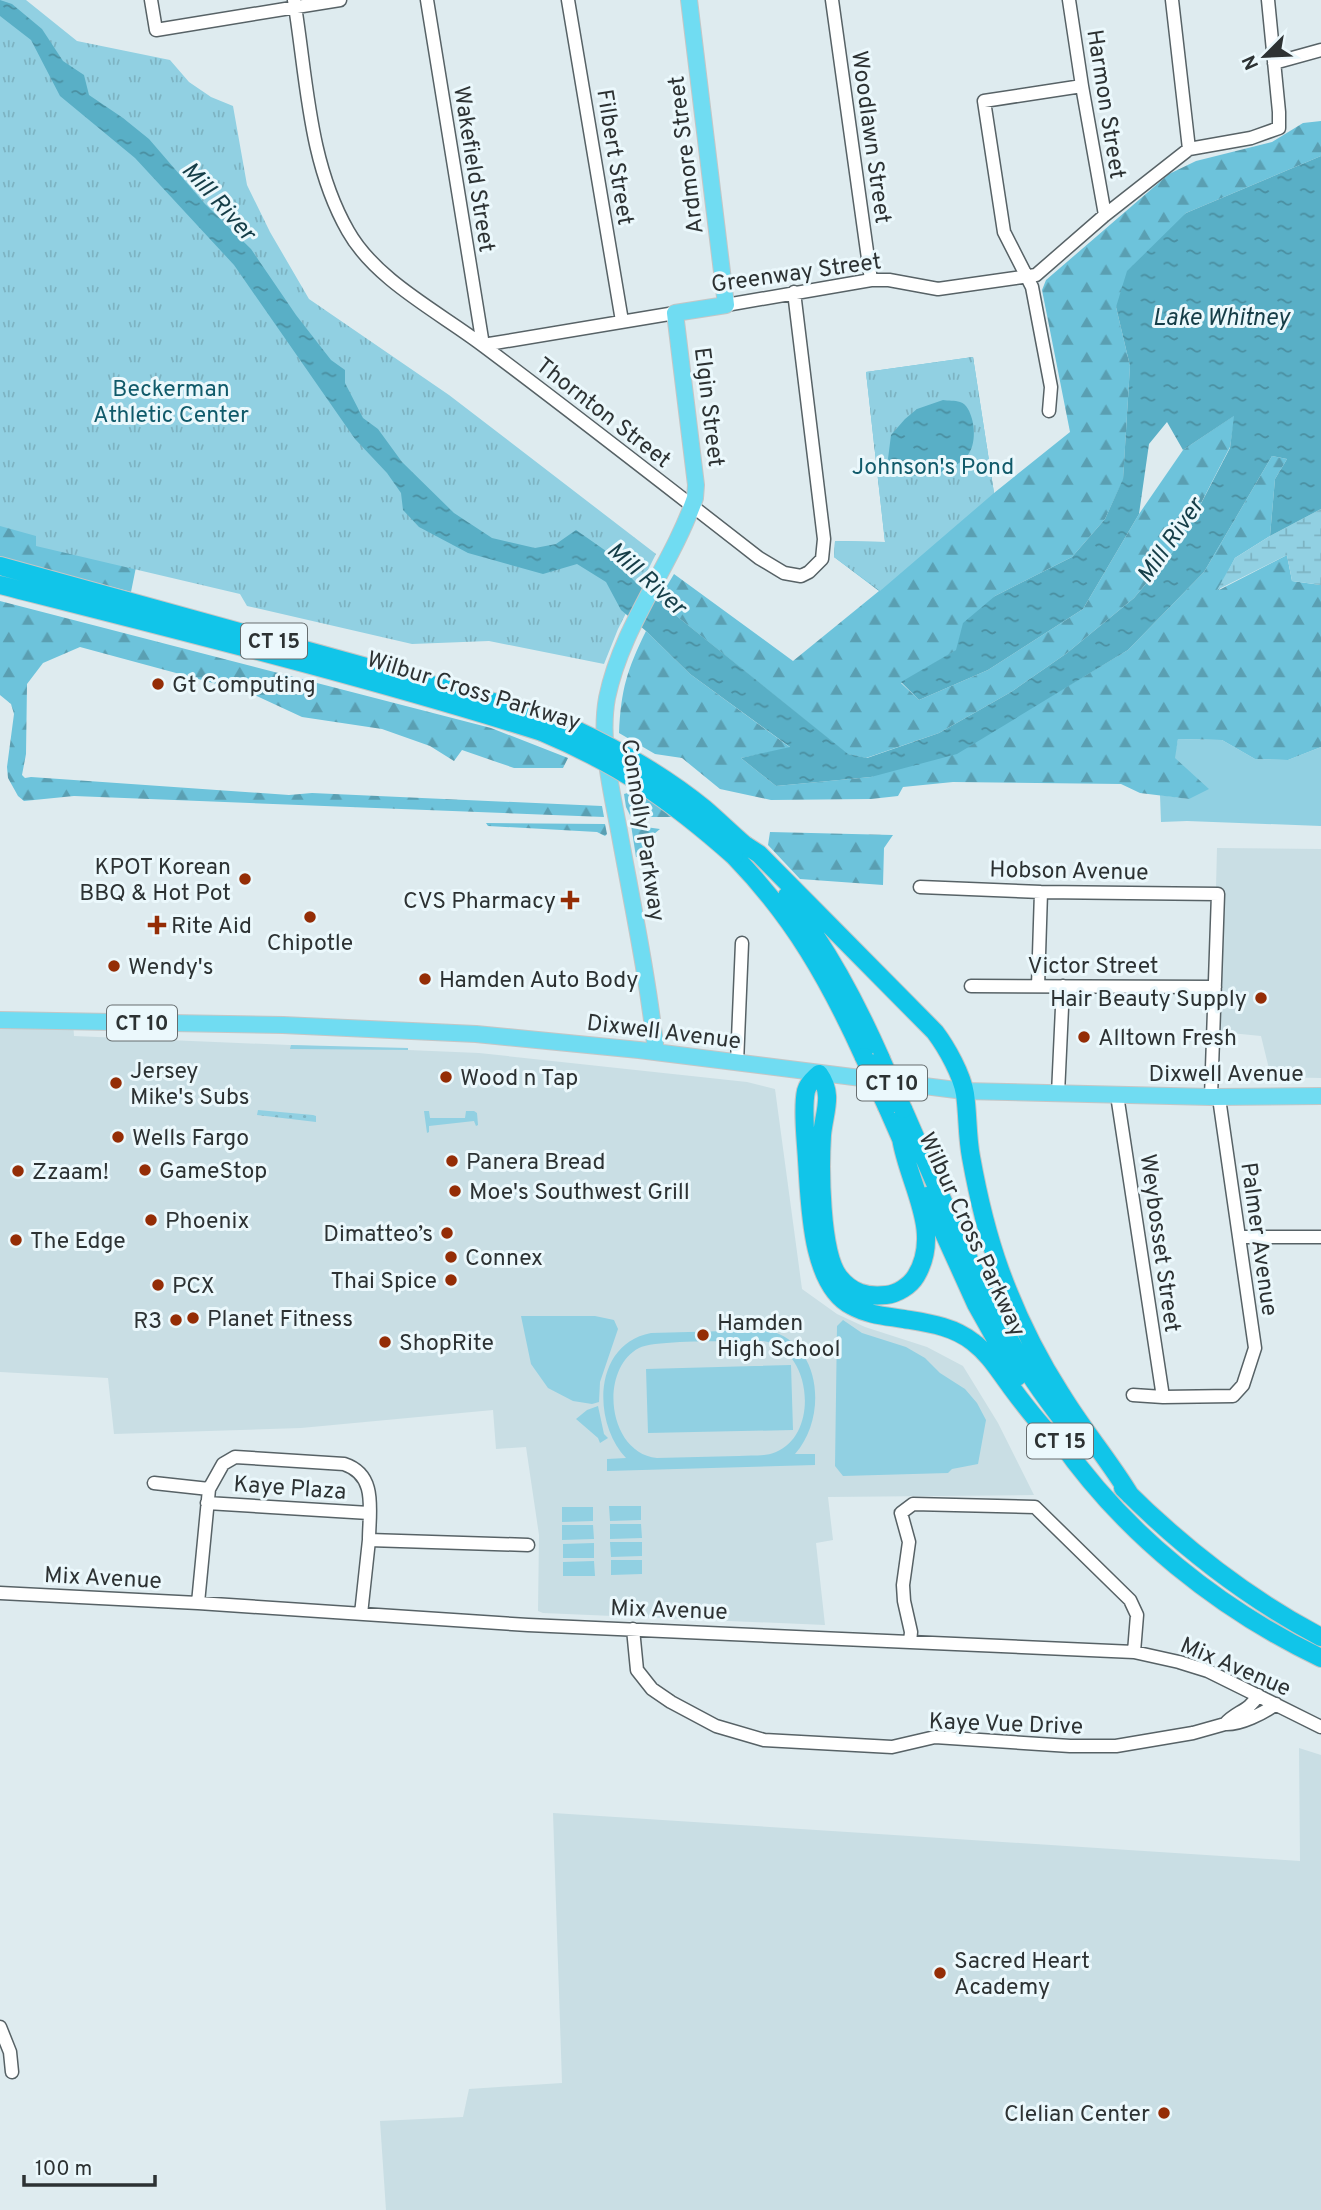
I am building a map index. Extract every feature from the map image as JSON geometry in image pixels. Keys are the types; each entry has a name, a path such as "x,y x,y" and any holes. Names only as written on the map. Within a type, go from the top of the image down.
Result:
{"highway":[{"name":"Wilbur Cross Parkway","path":"0,566 545,725 618,750 705,809 739,851 813,956 873,1058 993,1310 1022,1361 1053,1407 1080,1442 1130,1495 1188,1549 1246,1592 1321,1637"},
{"name":"Wilbur Cross Parkway","path":"0,585 233,644 483,714 545,725"},
{"path":"739,851 759,854 946,1046 964,1091 970,1154 983,1213 1017,1315 1061,1395 1114,1467 1130,1495"},
{"path":"901,1138 904,1159 923,1212 927,1240 923,1264 912,1283 893,1294 870,1297 851,1290 837,1275 829,1251 821,1173 822,1135 828,1092 819,1074 811,1082 806,1091 806,1150 817,1247 824,1273 834,1291 850,1306 870,1313 936,1324 956,1331 973,1342 990,1359 1047,1433 1066,1451"},
{"name":"Wilbur Cross Parkway","path":"895,1108 901,1138 976,1304 1009,1365 1066,1451 1122,1515 1163,1554 1250,1618 1321,1658"}],"main road":[{"name":"Ardmore Street","path":"689,0 726,305"},
{"name":"Greenway Street","path":"675,313 726,305"},
{"name":"Elgin Street","path":"675,313 696,485 692,507"},
{"name":"Connolly Parkway","path":"656,1052 611,787 605,738 607,700 617,662 631,628 692,507"},
{"name":"Dixwell Avenue","path":"0,1020 406,1029 562,1041 964,1091 1215,1098 1321,1096"}],"street":[{"path":"151,0 156,30 294,4 340,0"},
{"name":"Wakefield Street","path":"427,0 483,345"},
{"name":"Filbert Street","path":"568,0 622,321"},
{"name":"Woodlawn Street","path":"832,0 871,280"},
{"name":"Harmon Street","path":"1069,0 1105,215"},
{"path":"1172,0 1189,149"},
{"path":"1268,0 1273,63 1321,50"},
{"name":"Thornton Street","path":"294,4 315,144 324,177 334,204 350,234 368,258 390,279 483,345 759,558 784,573 801,576 822,559 824,539 794,292"},
{"name":"Greenway Street","path":"726,305 871,280 889,280 938,289 1037,275 1105,215 1189,149 1251,138 1279,128 1273,63"},
{"path":"1049,411 1051,387 1032,287 1004,232 984,101 1082,86"},
{"name":"Greenway Street","path":"483,345 675,313"},
{"name":"Hobson Avenue","path":"920,887 1041,892 1218,894"},
{"path":"1038,986 1041,892"},
{"name":"Palmer Avenue","path":"1163,1397 1233,1395 1243,1385 1255,1348 1215,1098 1218,894"},
{"path":"737,1063 742,943"},
{"name":"Victor Street","path":"971,986 1215,987"},
{"path":"1058,1094 1063,986"},
{"name":"Weybosset Street","path":"1117,1095 1163,1397"},
{"path":"1239,1237 1321,1237"},
{"path":"1133,1395 1163,1397"},
{"name":"Kaye Plaza","path":"209,1489 223,1464 235,1457 355,1467 366,1481 369,1495 369,1540 361,1614"},
{"path":"154,1483 209,1489 198,1603"},
{"name":"Kaye Plaza","path":"207,1503 369,1513"},
{"path":"910,1642 911,1632 904,1601 904,1574 909,1542 901,1513 914,1504 1035,1507 1130,1600 1135,1608 1137,1625 1134,1652"},
{"path":"369,1540 528,1545"},
{"name":"Mix Avenue","path":"0,1593 528,1625 1134,1652 1208,1671 1321,1727"},
{"name":"Kaye Vue Drive","path":"634,1629 637,1670 652,1689 716,1726 764,1740 892,1747 935,1737 1070,1746 1116,1746 1232,1724 1269,1710 1276,1704"},
{"name":"Kaye Vue Drive","path":"1225,1724 1230,1718 1250,1708 1258,1695"},
{"path":"0,2026 10,2052 12,2072"}],"shaded area":[{"path":"1217,848 1321,849 1321,1078 1271,1077 1261,1036 1220,1032 1224,889 1216,888"},
{"path":"73,1022 74,1036 479,1053 747,1082 775,1089 802,1289 837,1314 865,1327 927,1347 963,1366 998,1423 1034,1495 828,1497 833,1540 816,1543 825,1625 543,1613 538,1611 539,1535 526,1447 496,1449 493,1410 301,1428 114,1434 108,1378 0,1372 0,1028"},
{"name":"Sacred Heart Academy","path":"1299,1748 1321,1755 1321,2210 386,2210 380,2121 463,2117 469,2089 562,2083 553,1813 1300,1861"}],"green space":[{"name":"Beckerman Athletic Center","path":"0,0 26,0 77,41 170,60 189,82 211,97 233,106 247,185 270,232 309,299 449,395 656,554 618,629 604,664 489,641 412,644 247,606 240,594 36,546 36,536 0,526"},
{"path":"1321,121 1321,156 1186,213 1116,307 1130,366 1123,480 1105,519 1072,557 995,596 957,650 901,683 919,700 988,670 1083,609 1139,514 1183,450 1235,415 1230,447 1181,542 1134,598 1067,653 1011,692 939,733 866,758 847,754 658,601 674,574 793,661 879,591 834,557 835,541 885,542 866,372 973,357 994,493 1070,432 1042,290 1046,280 1169,174 1196,161 1272,142 1303,123"},
{"name":"Johnson's Pond","path":"973,357 994,493 880,591 834,557 835,541 885,542 866,372"},
{"path":"1272,456 1287,459 1275,479 1270,536 1235,558 1219,590 1287,555 1292,581 1321,585 1321,747 1288,760 1255,759 1222,740 1178,739 1175,758 1209,789 1189,799 1140,793 1121,784 953,782 903,787 898,796 871,799 771,800 720,789 682,758 655,754 619,733 626,680 646,631 690,674 791,748 741,758 776,786 871,777 1046,699 1128,650 1204,572"},
{"path":"0,489 140,547 131,592 0,557"},
{"path":"1321,509 1321,585 1292,581 1287,555 1217,590 1235,558"},
{"path":"0,601 491,728 568,758 563,768 514,768 462,750 454,761 430,746 382,729 302,717 250,693 80,647 43,663 27,684 26,754 22,775 25,778 289,795 312,793 602,806 604,817 74,796 24,801 8,778 14,714 11,704 0,695"},
{"path":"1178,739 1222,740 1255,759 1288,760 1321,747 1321,826 1161,822 1160,795 1189,799 1174,758"},
{"path":"631,792 646,796 675,817 631,817 624,794"},
{"path":"486,823 605,824 607,834 605,836 597,832 488,826"},
{"path":"631,825 660,829 654,834 654,842 648,843 640,856 636,857"},
{"path":"770,832 893,835 884,848 883,885 800,879 768,845"},
{"path":"291,1045 408,1048 408,1050 290,1049"},
{"path":"258,1110 313,1115 316,1116 316,1122 257,1115"},
{"path":"424,1111 429,1111 430,1118 465,1118 466,1111 474,1111 477,1113 478,1125 476,1126 474,1121 429,1126 427,1133"},
{"path":"521,1316 595,1316 614,1320 618,1329 600,1382 599,1402 592,1404 573,1401 548,1388 531,1364"},
{"path":"843,1320 862,1333 906,1347 965,1389 986,1420 978,1464 952,1469 948,1473 843,1476 835,1466 837,1326"},
{"path":"767,1330 785,1337 799,1349 809,1365 814,1383 812,1421 806,1439 795,1454 815,1454 815,1465 607,1471 607,1459 626,1458 607,1425 604,1386 609,1368 618,1352 632,1340 651,1333","holes":["718,1341 763,1341 779,1347 792,1358 800,1374 804,1410 800,1427 790,1442 776,1452 758,1456 657,1458 640,1453 628,1442 619,1427 614,1409 618,1374 626,1359 639,1348 663,1343"]},
{"path":"791,1365 793,1430 648,1433 646,1369"},
{"path":"598,1406 604,1434 608,1438 600,1443 598,1438 576,1419 587,1410"},
{"path":"609,1506 641,1506 641,1520 610,1521"},
{"path":"562,1507 593,1507 593,1521 562,1522"},
{"path":"610,1524 641,1524 642,1538 610,1539"},
{"path":"562,1525 593,1525 594,1539 562,1540"},
{"path":"610,1542 642,1542 642,1556 611,1557"},
{"path":"594,1543 594,1558 563,1558 563,1544"},
{"path":"611,1560 642,1560 642,1574 611,1575"},
{"path":"594,1561 595,1576 563,1576 563,1562"}],"water":[{"name":"Lake Whitney","path":"0,0 12,4 42,29 63,61 84,75 89,95 149,139 205,204 251,249 296,315 331,360 345,370 345,383 363,418 378,429 402,462 454,513 492,538 535,548 556,544 576,530 606,551 637,584 848,754 867,758 939,733 1011,692 1067,653 1134,598 1181,542 1230,448 1234,416 1183,450 1167,422 1149,444 1139,514 1083,609 988,670 919,700 901,682 956,650 963,623 995,596 1072,557 1105,519 1123,479 1130,366 1116,307 1127,271 1186,213 1321,156 1321,509 1270,536 1275,479 1287,459 1272,456 1204,572 1128,650 957,754 871,777 776,786 741,758 790,747 690,674 621,610 606,582 577,564 543,574 468,553 419,527 403,510 401,493 387,473 355,439 234,265 135,158 60,96 31,40 0,16"},
{"name":"Johnson's Pond","path":"943,400 962,403 969,411 974,433 970,452 960,462 943,471 922,476 903,473 888,459 891,435 917,409"}],"place":[{"name":"Gt Computing","path":"158,684"},
{"name":"KPOT Korean BBQ & Hot Pot","path":"245,879"},
{"name":"CVS Pharmacy","path":"570,900"},
{"name":"Chipotle","path":"310,917"},
{"name":"Rite Aid","path":"157,925"},
{"name":"Wendy's","path":"114,966"},
{"name":"Hamden Auto Body","path":"425,979"},
{"name":"Hair Beauty Supply","path":"1261,998"},
{"name":"Alltown Fresh","path":"1084,1037"},
{"name":"Wood n Tap","path":"446,1077"},
{"name":"Jersey Mike's Subs","path":"116,1083"},
{"name":"Wells Fargo","path":"118,1137"},
{"name":"Panera Bread","path":"452,1161"},
{"name":"GameStop","path":"145,1170"},
{"name":"Zzaam!","path":"18,1171"},
{"name":"Moe's Southwest Grill","path":"455,1191"},
{"name":"Phoenix","path":"151,1220"},
{"name":"Dimatteo’s","path":"447,1233"},
{"name":"The Edge","path":"16,1240"},
{"name":"Connex","path":"451,1257"},
{"name":"Thai Spice","path":"451,1280"},
{"name":"PCX","path":"158,1285"},
{"name":"Planet Fitness","path":"193,1318"},
{"name":"R3","path":"176,1320"},
{"name":"Hamden High School","path":"703,1335"},
{"name":"ShopRite","path":"385,1342"},
{"name":"Sacred Heart Academy","path":"940,1973"},
{"name":"Clelian Center","path":"1164,2113"}],"water label":[{"name":"Mill River","path":"219,201"},
{"name":"Mill River","path":"1170,540"},
{"name":"Mill River","path":"647,578"}]}
